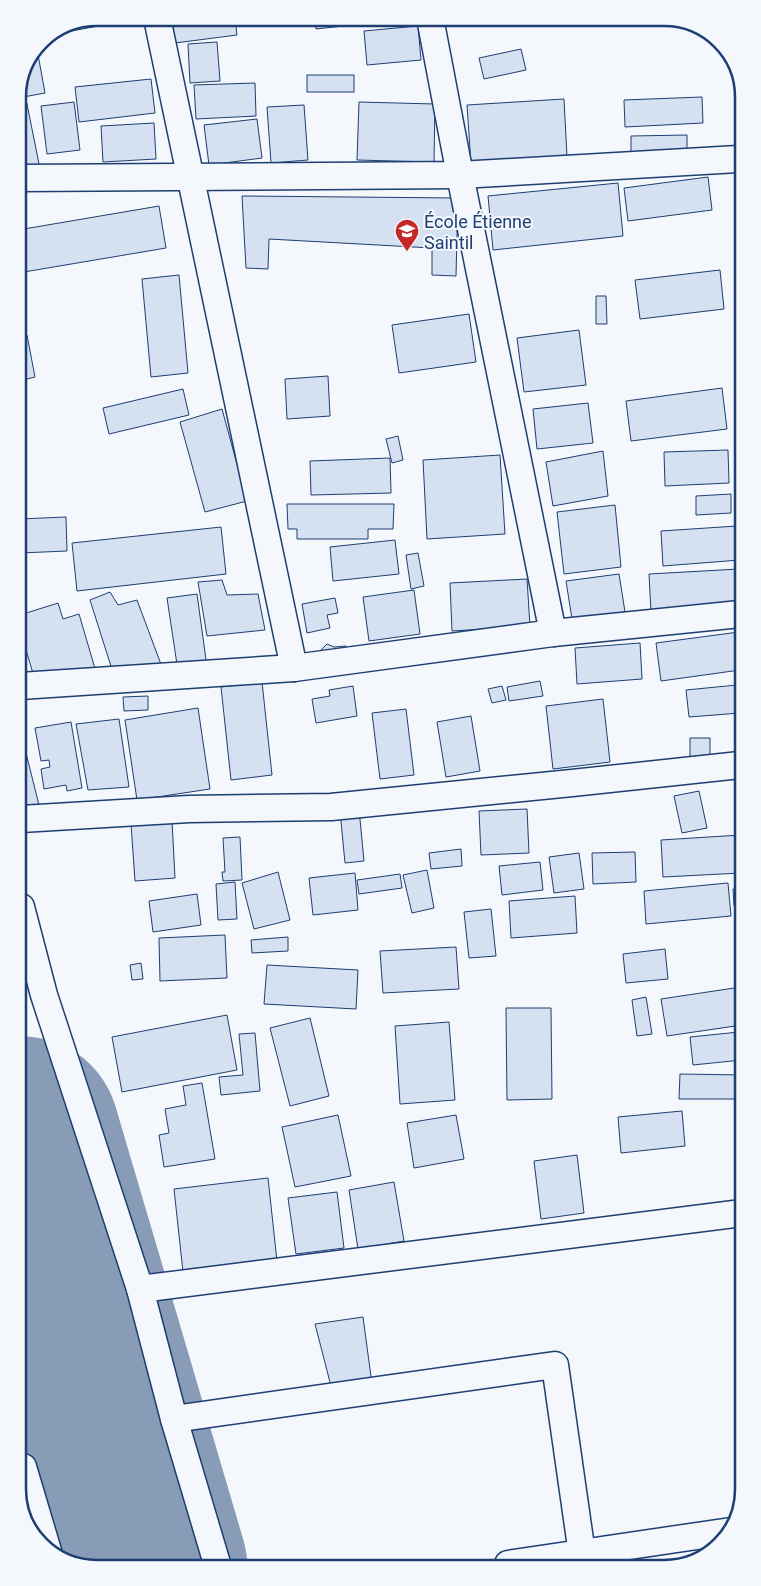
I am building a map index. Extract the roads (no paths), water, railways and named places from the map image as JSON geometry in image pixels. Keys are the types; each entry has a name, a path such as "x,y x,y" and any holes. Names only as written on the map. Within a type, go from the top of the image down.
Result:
{"street":[{"path":"159,26 294,668"},
{"path":"432,26 553,633"},
{"path":"26,178 460,175 735,159"},
{"path":"26,686 294,668 553,633 735,615"},
{"path":"26,819 189,809 331,806 735,766"},
{"path":"26,926 44,995 140,1289 174,1419 216,1560"},
{"path":"140,1289 735,1214"},
{"path":"174,1419 555,1365 582,1554"},
{"path":"26,1477 43,1534"},
{"path":"538,1560 719,1533"}],"place":[{"name":"École Étienne Saintil","path":"407,252"}]}
